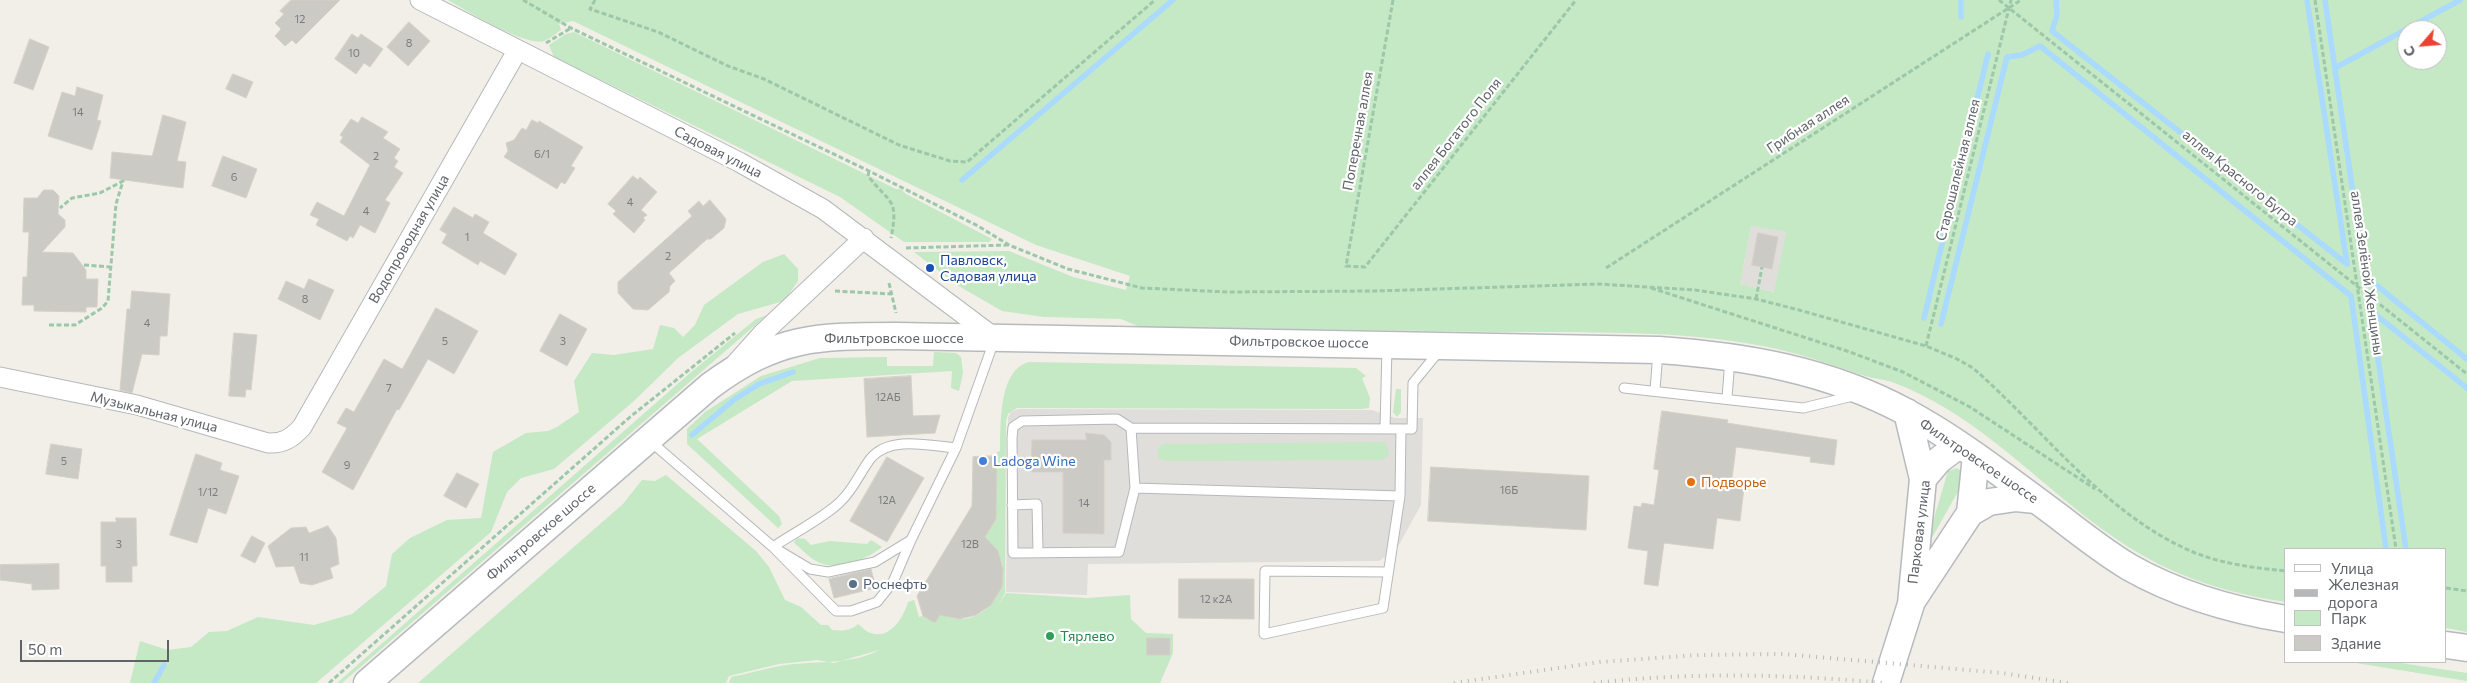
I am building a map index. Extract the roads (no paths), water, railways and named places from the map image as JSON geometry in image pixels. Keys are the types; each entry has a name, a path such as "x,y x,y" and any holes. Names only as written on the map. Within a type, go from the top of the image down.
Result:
{"main road":[{"name":"Фильтровское шоссе","path":"367,683 648,439 728,373 765,352 800,340 864,336 1659,350 1730,356 1804,370 1868,392 1907,412 1967,450 2128,566 2169,587 2210,603 2284,619"},
{"path":"1907,412 1923,479"},
{"path":"1967,450 1970,513"},
{"name":"Парковая улица","path":"1886,683 1911,604 1923,479 1939,460 1967,450"},
{"name":"Парковая улица","path":"1911,604 1970,513 1989,502 2016,498 2036,500"},
{"path":"2447,645 2467,648"}],"street":[{"name":"Садовая улица","path":"420,0 517,51 739,162 824,209 995,338"},
{"name":"Водопроводная улица","path":"302,427 517,51"},
{"path":"728,373 762,334 864,238"},
{"name":"Музыкальная улица","path":"0,377 137,404 268,443 286,440 302,427"}],"lane":[{"path":"648,439 773,547 836,611 851,611 877,602 886,594 956,448 995,338"},
{"path":"1385,429 1387,344"},
{"path":"1131,428 1135,488 1119,552 1013,553 1012,438 1013,427 1022,421 1117,419 1131,428 1412,429 1413,383 1444,345"},
{"path":"1655,390 1659,350"},
{"path":"1727,398 1730,356"},
{"path":"1624,388 1803,408 1868,392"},
{"path":"1388,572 1265,571 1264,634 1383,608 1400,496 1401,429"},
{"path":"773,547 838,504 851,492 872,458 881,449 902,444 956,448"},
{"path":"1135,488 1400,496"},
{"path":"1012,505 1037,504 1038,552"},
{"path":"773,547 810,569 828,572 875,562 911,540"}],"waterway":[{"path":"962,180 1173,0"},
{"path":"1961,0 1961,17"},
{"path":"2056,0 2057,15 2052,31 2347,264"},
{"path":"2307,0 2347,264"},
{"path":"2325,0 2365,276 2467,359"},
{"path":"2335,68 2460,0"},
{"path":"1941,324 2007,57 2022,55 2040,46 2351,296 2386,548"},
{"path":"1924,318 1988,54"},
{"path":"2371,311 2406,548"},
{"path":"2371,311 2467,388"},
{"path":"692,435 735,399 759,384 793,372"},
{"path":"154,683 164,665"}],"railway":[{"path":"1454,683 1600,662 1699,655 1783,654 2002,673 2068,683"},
{"path":"1594,683 1630,679 1703,676 1775,676 1884,683"}],"place":[{"name":"Павловск, Садовая улица","path":"930,268"},
{"name":"Ladoga Wine","path":"983,461"},
{"name":"Подворье","path":"1691,482"},
{"name":"Роснефть","path":"853,584"},
{"name":"Тярлево","path":"1050,636"}]}
